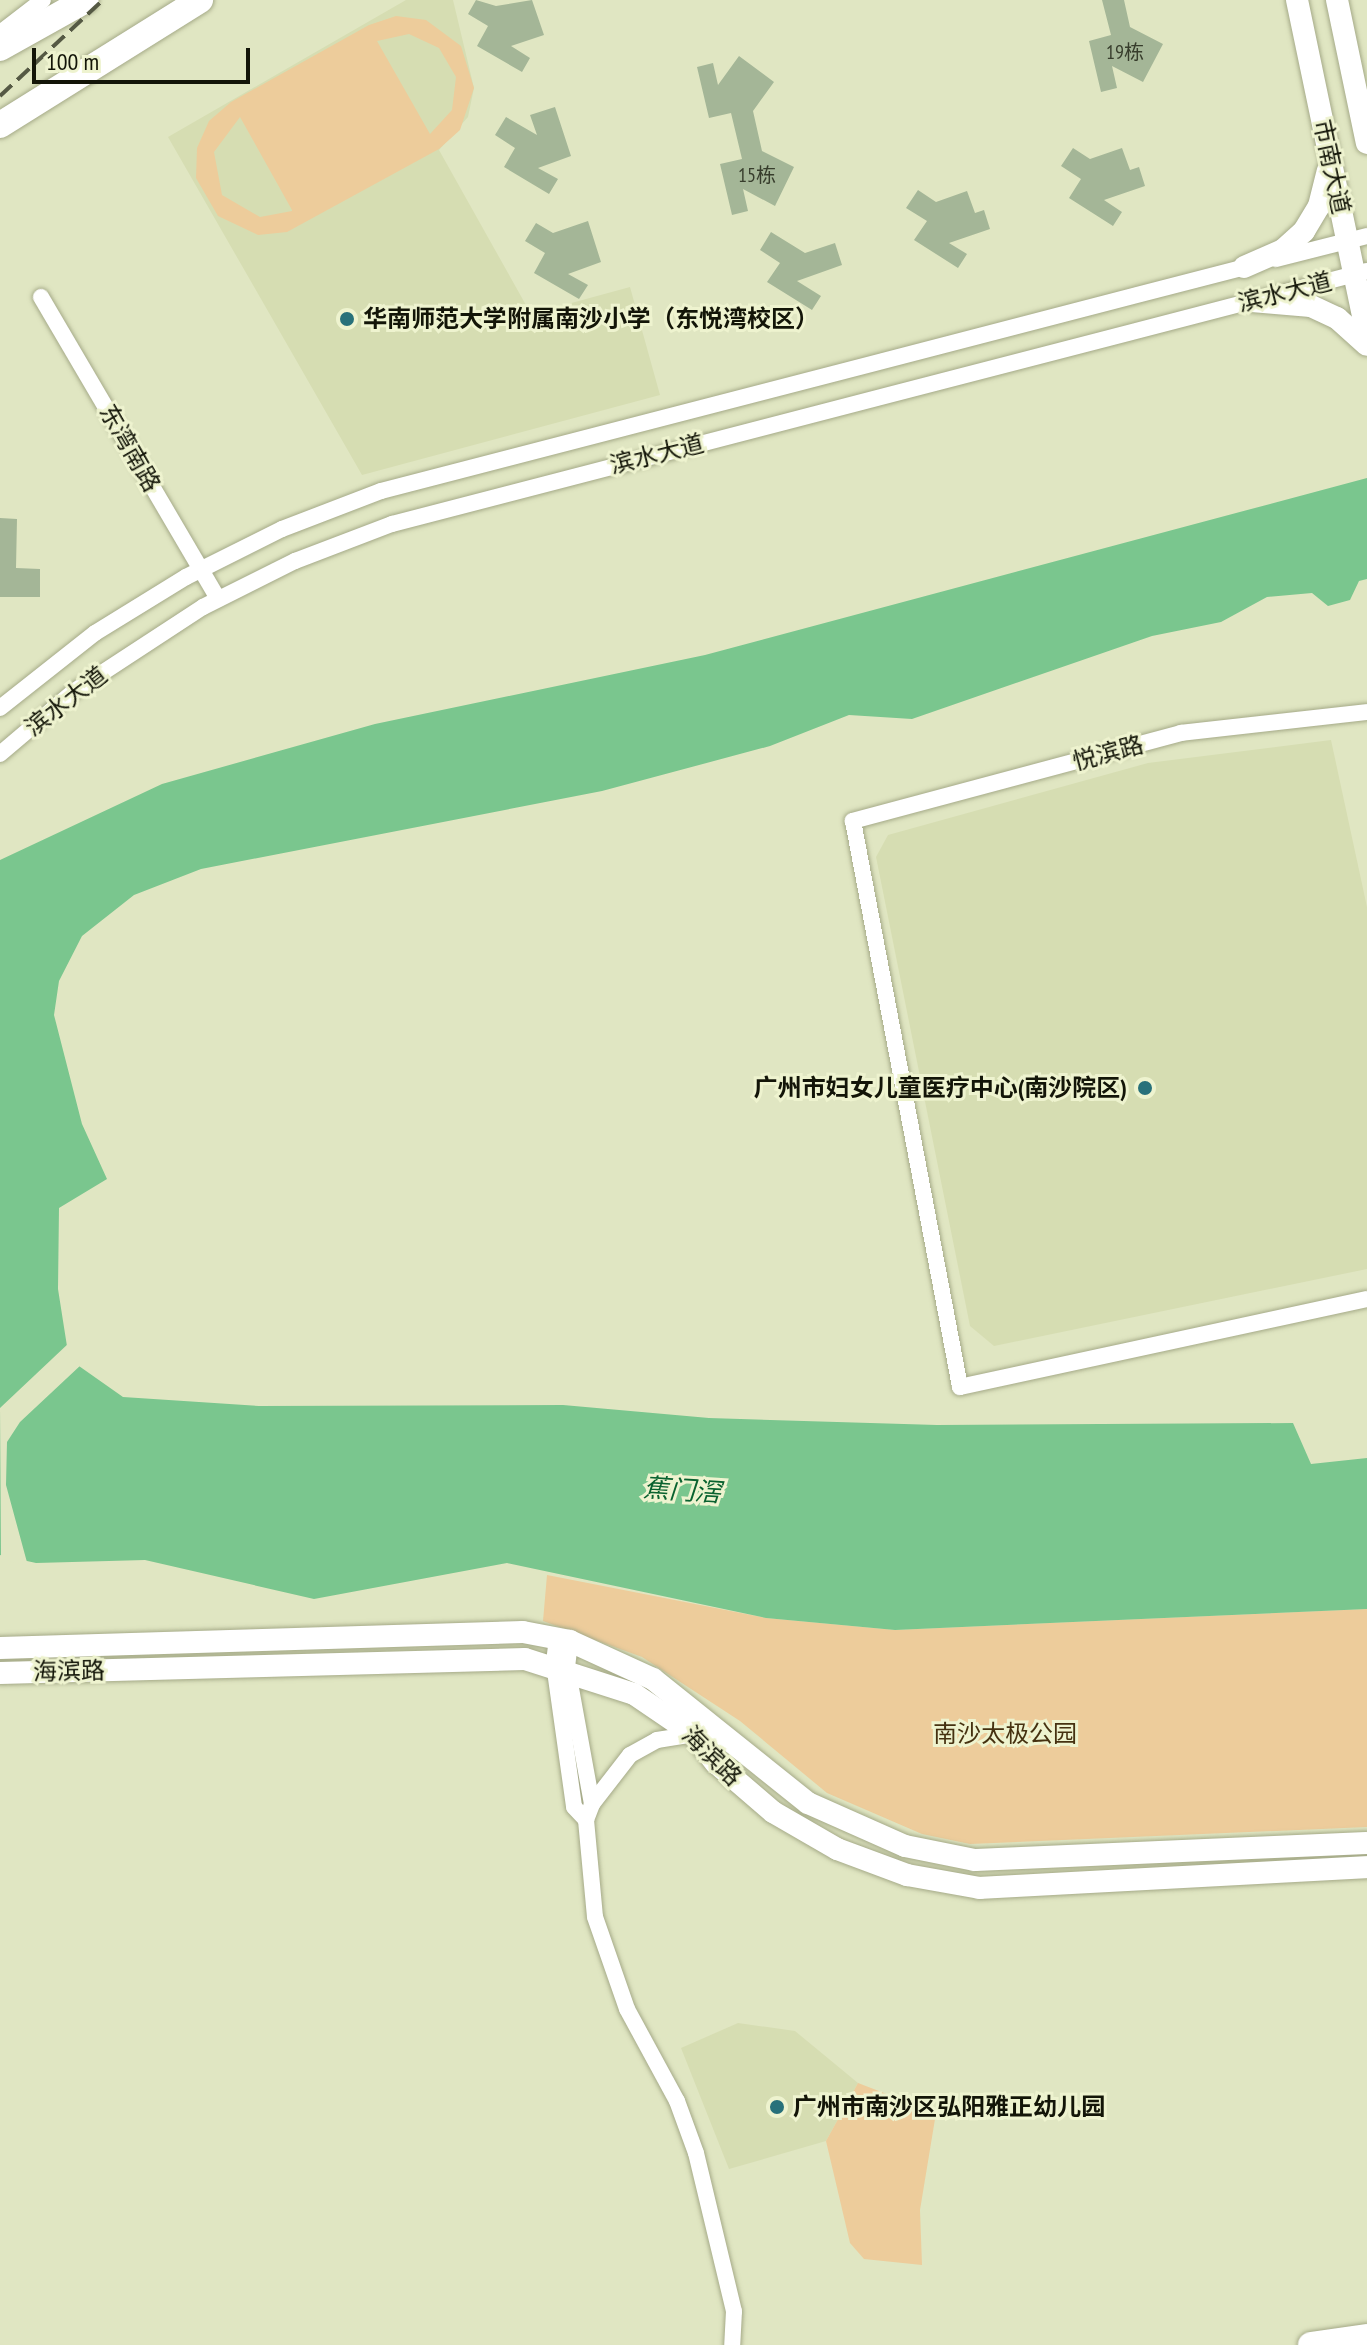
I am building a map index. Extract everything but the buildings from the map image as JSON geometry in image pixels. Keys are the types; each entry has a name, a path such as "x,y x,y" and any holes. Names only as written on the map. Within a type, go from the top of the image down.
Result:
{"main road":[{"path":"0,48 86,0"},
{"path":"0,125 200,0"},
{"path":"1311,2345 1367,2337"}],"street":[{"path":"0,33 43,0"},
{"name":"市南大道","path":"1297,0 1328,150 1357,238 1367,335"},
{"name":"市南大道","path":"1337,0 1367,143"},
{"path":"1244,267 1283,250 1313,219 1325,193 1328,150"},
{"name":"滨水大道","path":"0,708 95,633 201,569 331,509 432,475 1357,238"},
{"name":"滨水大道","path":"0,754 115,662 218,599 344,541 442,509 1361,273"},
{"name":"东湾南路","path":"41,297 218,599"},
{"path":"1252,301 1311,306 1337,318 1367,345"},
{"name":"悦滨路","path":"1367,712 1181,733 853,821 960,1387 1367,1299"},
{"name":"海滨路","path":"0,1648 489,1630 563,1640 653,1679 808,1803 905,1846 975,1860 1367,1843"},
{"path":"563,1640 561,1666 574,1807 589,1812"},
{"name":"海滨路","path":"0,1673 497,1656 561,1666 634,1694 693,1734 744,1789 804,1832 871,1863 943,1883 980,1888 1367,1867"},
{"path":"693,1734 657,1740 630,1755 589,1812 595,1917 627,2009 677,2101 696,2153 734,2311 732,2345"}],"shaded area":[{"name":"华南师范大学附属南沙小学（东悦湾校区）","path":"406,0 453,0 474,88 468,117 439,150 531,314 630,287 660,395 362,475 168,137"},
{"name":"广州市妇女儿童医疗中心(南沙院区)","path":"1331,740 1367,907 1367,1269 994,1346 970,1326 876,857 888,835 1148,763"},
{"name":"广州市南沙区弘阳雅正幼儿园","path":"738,2023 795,2031 858,2083 826,2141 729,2169 681,2048"}],"green space":[{"path":"396,16 426,20 461,46 474,88 460,130 439,149 287,232 258,235 218,216 196,178 197,148 209,121 231,102 369,25","holes":["409,34 439,48 456,77 452,110 430,134 377,41","240,117 292,210 292,211 260,217 222,195 214,152"]},
{"name":"南沙太极公园","path":"547,1575 766,1618 895,1630 1367,1609 1367,1827 970,1844 922,1834 827,1793 740,1721 642,1657 543,1621"},
{"path":"858,2083 936,2113 920,2210 922,2265 864,2259 850,2243 826,2141"}],"water":[{"name":"蕉门滘","path":"1367,478 1367,579 1359,581 1350,600 1328,606 1312,593 1267,597 1221,622 1152,636 912,719 849,715 770,746 602,791 201,869 134,895 82,936 59,981 54,1015 82,1124 107,1179 59,1208 58,1289 69,1359 123,1397 259,1406 563,1405 709,1418 937,1425 1293,1423 1311,1464 1367,1458 1367,1609 895,1630 766,1618 507,1563 314,1599 145,1560 36,1563 0,1555 0,860 162,784 375,724 705,655"}],"pier":[{"path":"70,1342 73,1357 82,1364 20,1422 7,1442 6,1485 28,1566 1,1559 0,1408"}],"railway":[{"path":"0,96 103,0"}],"place":[{"name":"华南师范大学附属南沙小学（东悦湾校区）","path":"347,319"},
{"name":"广州市妇女儿童医疗中心(南沙院区)","path":"1145,1088"},
{"name":"广州市南沙区弘阳雅正幼儿园","path":"777,2107"}]}
